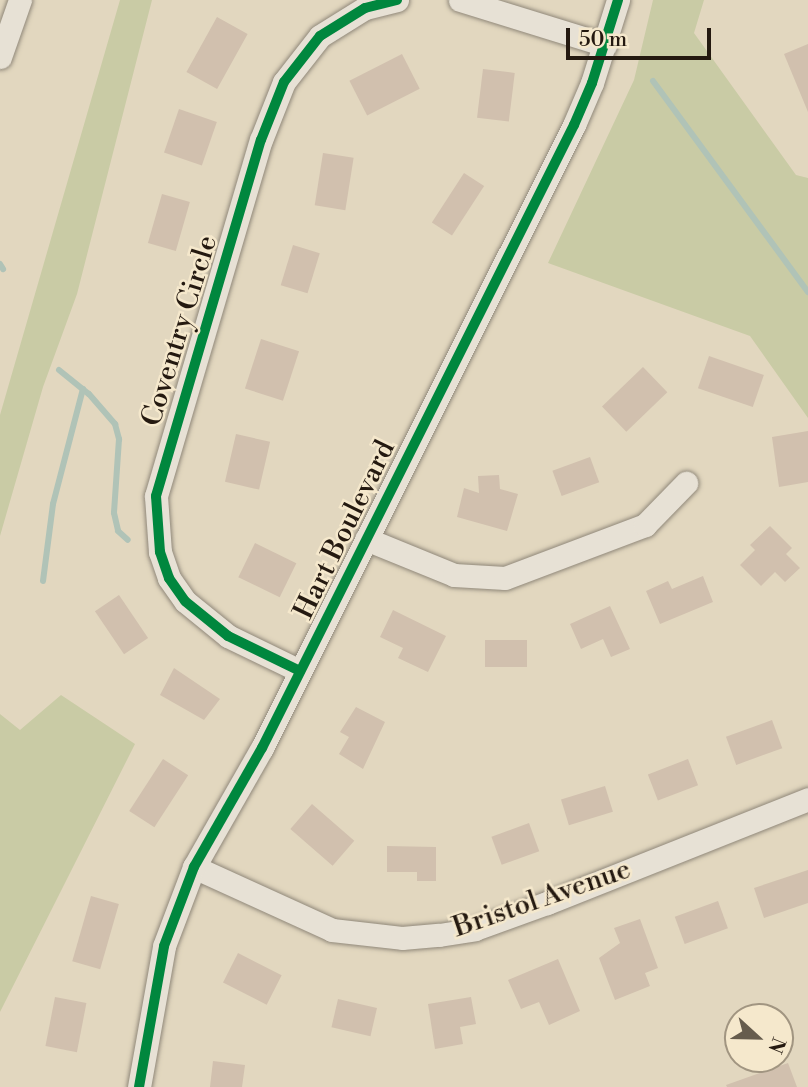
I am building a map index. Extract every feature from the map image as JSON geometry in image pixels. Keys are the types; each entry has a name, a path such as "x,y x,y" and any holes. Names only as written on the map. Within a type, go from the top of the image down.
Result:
{"street":[{"path":"0,57 20,0"},
{"name":"Coventry Circle","path":"300,671 228,636 185,601 169,578 160,552 156,496 261,140 284,82 320,36 365,8 397,0"},
{"path":"460,0 605,45"},
{"name":"Hart Boulevard","path":"139,1087 164,946 194,867 300,671 579,113 605,45 618,0"},
{"path":"366,539 454,575 505,578 645,525 686,483"},
{"name":"Bristol Avenue","path":"194,867 332,930 402,938 439,935 475,929 522,912 808,799"}],"green space":[{"path":"120,0 152,0 77,294 43,387 0,536 0,415"},
{"path":"653,0 704,0 694,33 796,175 808,178 808,418 750,336 548,263 634,80"},
{"path":"61,695 135,744 0,1012 0,714 20,730"}],"building":[{"path":"217,17 248,34 217,89 186,72"},
{"path":"808,44 808,112 784,54"},
{"path":"402,54 420,89 367,116 349,81"},
{"path":"483,69 515,73 509,122 477,118"},
{"path":"179,109 217,122 202,166 164,152"},
{"path":"323,153 354,158 345,210 315,205"},
{"path":"464,173 484,186 452,236 432,222"},
{"path":"162,194 190,202 176,251 148,243"},
{"path":"293,245 320,253 307,293 281,285"},
{"path":"261,339 299,351 283,401 245,388"},
{"path":"709,356 764,375 753,407 698,388"},
{"path":"643,367 667,392 626,432 602,407"},
{"path":"808,431 808,482 779,487 772,437"},
{"path":"236,434 270,442 259,490 225,482"},
{"path":"590,457 599,482 562,496 552,471"},
{"path":"499,475 500,489 518,494 507,531 457,517 464,488 479,493 478,476"},
{"path":"770,526 792,548 786,554 800,568 785,582 775,572 761,586 740,565 755,550 750,545"},
{"path":"255,543 296,563 280,597 238,577"},
{"path":"703,576 713,602 660,624 646,591 668,581 672,589"},
{"path":"119,595 148,638 124,654 95,611"},
{"path":"610,606 630,649 611,657 603,639 581,649 570,624"},
{"path":"393,610 446,636 428,672 398,658 403,648 380,637"},
{"path":"485,640 527,640 527,667 485,667"},
{"path":"174,668 220,699 204,720 160,695"},
{"path":"356,707 385,722 363,769 339,754 349,737 340,732"},
{"path":"772,720 782,748 736,765 726,737"},
{"path":"163,759 188,775 154,827 129,811"},
{"path":"688,759 698,785 658,801 648,774"},
{"path":"605,786 613,812 569,825 561,799"},
{"path":"312,804 354,841 333,866 290,829"},
{"path":"529,823 539,851 502,865 491,837"},
{"path":"387,846 436,847 436,881 417,881 417,872 387,872"},
{"path":"808,870 808,903 764,918 754,888"},
{"path":"91,896 119,904 100,969 72,961"},
{"path":"718,901 728,928 685,944 675,917"},
{"path":"640,919 658,968 645,973 650,986 615,1000 599,958 620,943 614,928"},
{"path":"238,953 282,975 267,1005 223,982"},
{"path":"558,959 580,1011 549,1025 539,1002 521,1009 508,980"},
{"path":"55,997 86,1003 77,1052 45,1046"},
{"path":"471,997 476,1024 460,1027 463,1044 435,1049 428,1004"},
{"path":"338,999 377,1008 370,1036 331,1027"},
{"path":"213,1061 245,1065 242,1087 210,1087"},
{"path":"760,1073 792,1073 797,1087 727,1087 726,1085"}],"waterway":[{"path":"653,81 808,292"},
{"path":"0,264 3,269"},
{"path":"59,370 89,394 115,424 119,439 114,513 118,531 128,540"},
{"path":"43,581 53,504 83,389"}],"cycle path":[{"path":"300,671 228,636 185,601 169,578 160,552 156,496 261,140 284,82 320,36 365,8 397,0"},
{"path":"139,1087 164,946 194,867 262,748 574,125 592,83 618,0"}]}
